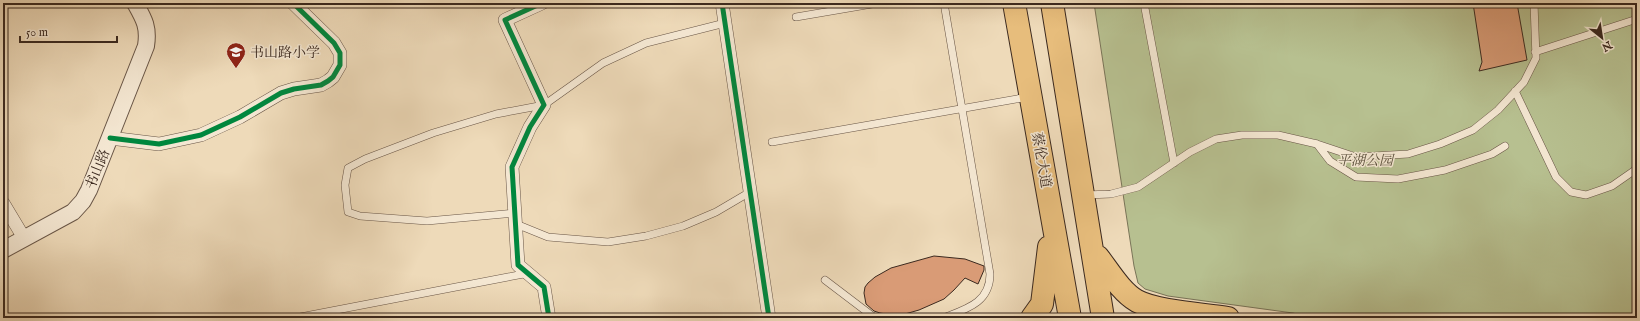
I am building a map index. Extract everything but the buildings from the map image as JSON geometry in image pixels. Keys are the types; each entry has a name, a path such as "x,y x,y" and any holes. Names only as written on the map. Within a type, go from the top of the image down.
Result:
{"highway":[{"name":"蔡伦大道","path":"1014,3 1070,318"},
{"path":"1052,3 1103,318"},
{"path":"1044,175 1055,318"},
{"path":"1084,204 1116,318"},
{"path":"1032,318 1042,304 1050,247"},
{"path":"1098,257 1121,287 1137,300 1157,308 1228,318"}],"street":[{"name":"书山路","path":"3,250 74,212 83,201 89,190 146,46 148,34 146,25 135,3"},
{"path":"110,138 159,144 201,135 240,116 281,93 294,89 321,85 328,82 333,77 340,65 340,53 334,43 293,3"},
{"path":"542,3 506,20 544,105 530,127 512,167 518,265 544,287 549,318"},
{"path":"722,3 769,318"},
{"path":"3,203 24,238"}],"lane":[{"path":"796,17 878,3"},
{"path":"943,318 968,309 984,296 990,286 990,274 944,3"},
{"path":"1144,3 1174,163"},
{"path":"1084,204 1111,194 1138,187 1190,152 1216,139 1235,136 1278,135 1317,144 1356,157 1408,154 1440,144 1473,130 1498,110 1524,82 1536,58 1534,3"},
{"path":"1536,52 1637,19"},
{"path":"725,23 646,44 604,63 544,105 496,114 432,133 365,159 348,168 345,185 348,212 360,216 427,221 515,218 548,236 608,242 646,236 683,226 716,212 750,192"},
{"path":"1515,91 1556,177 1570,192 1586,195 1612,186 1635,170 1637,164"},
{"path":"772,142 1030,97"},
{"path":"1317,144 1330,161 1356,177 1398,179 1444,170 1492,154 1505,146"},
{"path":"294,318 529,273"},
{"path":"825,280 875,318"}],"green space":[{"name":"平湖公园","path":"1094,3 1637,3 1637,318 1313,318 1293,313 1168,296 1145,289 1138,283 1134,266"}],"cycle path":[{"path":"110,138 159,144 201,135 240,117 281,93 294,89 321,85 328,81 333,77 340,65 340,53 334,43 293,3"},
{"path":"542,3 505,20 544,105 530,127 512,167 518,265 544,287 549,318"},
{"path":"722,3 769,318"}],"place":[{"name":"书山路小学","path":"236,69"}]}
